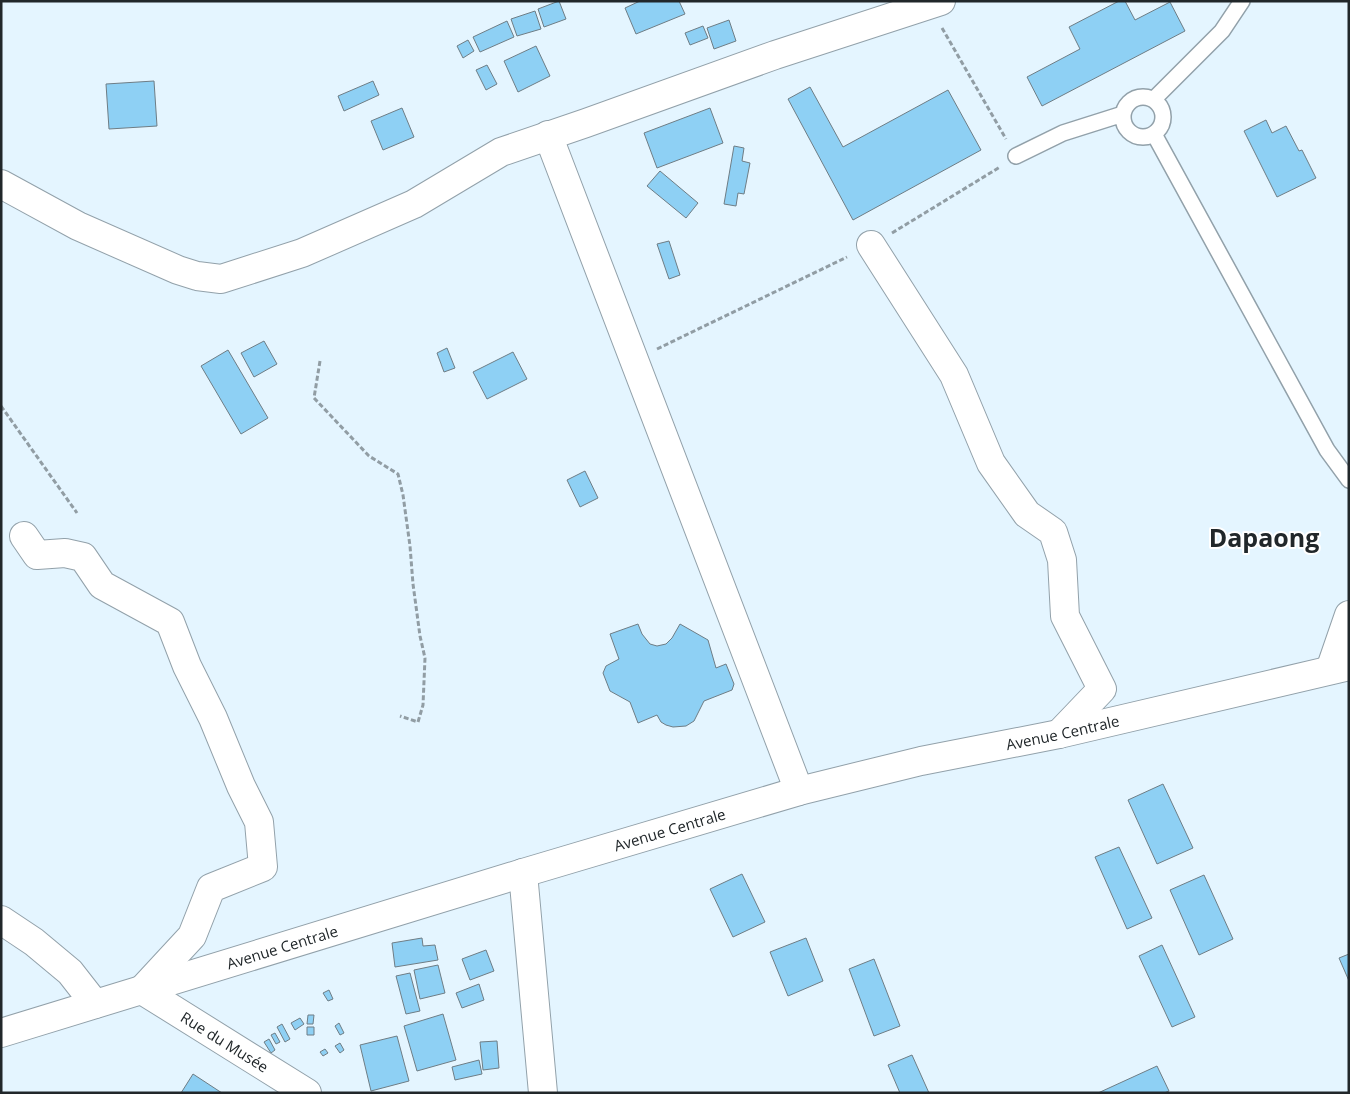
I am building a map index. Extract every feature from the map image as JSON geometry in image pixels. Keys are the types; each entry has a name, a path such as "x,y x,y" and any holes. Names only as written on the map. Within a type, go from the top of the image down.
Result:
{"street":[{"path":"1,184 78,226 160,262 196,276 221,279 302,254 414,204 500,152 775,55 935,3"},
{"path":"548,135 800,791"},
{"path":"871,246 954,375 991,463 1027,514 1053,532 1062,560 1065,616 1102,689 1059,734"},
{"path":"24,536 37,555 66,553 83,557 102,585 170,622 187,666 213,718 241,786 259,822 264,868 210,888 192,936 142,990"},
{"path":"1340,668 1349,615"},
{"name":"Avenue Centrale","path":"1,1033 523,873 800,791 921,761 1059,734 1340,668"},
{"path":"523,873 543,1093"},
{"path":"1,920 34,942 70,972 94,1004"},
{"name":"Rue du Musée","path":"142,990 307,1093"}],"lane":[{"path":"1154,99 1222,31 1242,1"},
{"path":"1141,97 1154,99 1162,108 1164,114 1162,125 1154,134 1142,137 1130,132 1123,120 1123,114 1129,102 1141,97"},
{"path":"1016,156 1063,133 1123,114"},
{"path":"1154,134 1328,450 1349,480"}],"path":[{"path":"635,360 871,246 1016,156 935,3"},
{"path":"320,361 314,398 369,456 398,474 403,495 415,602 425,658 423,705 418,722 400,716"},
{"path":"1,406 77,513"}],"building":[{"path":"559,1 566,19 544,27 538,9"},
{"path":"640,1 679,1 685,14 636,34 625,8"},
{"path":"1119,1 1125,1 1135,20 1170,2 1185,31 1042,106 1027,77 1080,49 1069,27"},
{"path":"535,11 541,29 517,36 511,19"},
{"path":"729,20 736,41 714,49 707,28"},
{"path":"507,21 514,37 480,52 473,37"},
{"path":"703,26 708,38 690,45 685,33"},
{"path":"468,40 474,51 463,58 457,46"},
{"path":"536,46 550,76 518,92 504,61"},
{"path":"487,65 497,84 486,90 476,70"},
{"path":"154,81 157,126 109,129 106,84"},
{"path":"373,81 379,95 344,111 338,96"},
{"path":"810,87 843,147 948,90 981,150 853,220 788,99"},
{"path":"402,108 414,137 383,150 371,121"},
{"path":"710,108 723,143 657,168 644,133"},
{"path":"1266,120 1272,133 1286,126 1299,151 1302,150 1316,178 1277,197 1244,131"},
{"path":"734,146 744,148 742,161 750,163 744,194 738,193 736,206 724,204"},
{"path":"660,171 698,203 686,218 647,186"},
{"path":"669,241 680,275 669,279 657,244"},
{"path":"264,341 277,364 254,377 241,353"},
{"path":"447,348 455,368 444,372 437,353"},
{"path":"228,350 268,418 241,434 201,366"},
{"path":"513,352 527,379 487,399 473,372"},
{"path":"585,471 598,498 580,507 567,480"},
{"path":"638,624 642,634 650,644 657,646 666,644 680,624 708,640 716,668 726,664 734,684 732,690 704,701 694,721 686,726 673,727 666,725 661,722 657,715 638,723 630,702 610,691 603,673 606,666 619,659 610,634"},
{"path":"1163,784 1193,848 1157,864 1128,800"},
{"path":"1119,847 1152,918 1127,929 1095,857"},
{"path":"742,874 765,922 733,937 710,889"},
{"path":"1204,875 1233,939 1199,955 1170,890"},
{"path":"422,938 423,946 435,945 438,960 395,967 392,943"},
{"path":"806,938 823,981 788,996 770,952"},
{"path":"1162,945 1195,1017 1172,1027 1139,956"},
{"path":"486,950 494,971 470,980 462,959"},
{"path":"1349,954 1349,981 1339,958"},
{"path":"874,959 900,1026 874,1036 849,969"},
{"path":"438,965 445,993 420,999 414,970"},
{"path":"410,973 420,1011 406,1014 396,976"},
{"path":"479,984 484,1000 462,1008 456,993"},
{"path":"329,990 333,999 328,1001 323,993"},
{"path":"443,1014 456,1060 417,1071 404,1026"},
{"path":"308,1015 314,1015 313,1024 307,1024"},
{"path":"300,1018 304,1024 295,1030 291,1023"},
{"path":"339,1023 344,1033 340,1035 335,1026"},
{"path":"282,1024 290,1039 285,1042 277,1027"},
{"path":"307,1027 314,1027 314,1035 307,1035"},
{"path":"275,1033 280,1042 276,1044 271,1035"},
{"path":"397,1036 409,1081 371,1091 360,1045"},
{"path":"269,1039 275,1050 271,1053 264,1042"},
{"path":"497,1041 499,1068 483,1070 480,1042"},
{"path":"340,1043 344,1050 340,1053 335,1046"},
{"path":"325,1049 328,1053 323,1056 320,1052"},
{"path":"912,1055 929,1093 900,1093 888,1065"},
{"path":"479,1060 482,1074 455,1080 452,1067"},
{"path":"1157,1066 1169,1091 1164,1093 1098,1093"},
{"path":"193,1074 222,1093 181,1093"}],"district":[{"name":"Dapaong","path":"1264,537"}]}
